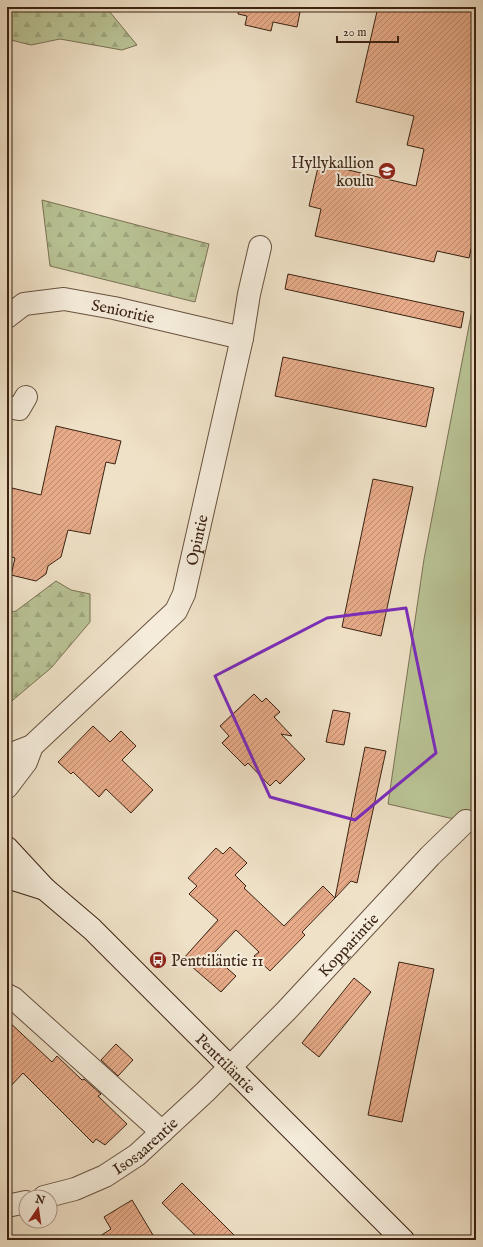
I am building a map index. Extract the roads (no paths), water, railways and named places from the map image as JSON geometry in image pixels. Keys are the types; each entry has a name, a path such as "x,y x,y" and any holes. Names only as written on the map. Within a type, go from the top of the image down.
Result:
{"street":[{"name":"Opintie","path":"7,757 32,746 176,611 184,594 242,338 249,294 260,247"},
{"name":"Senioritie","path":"7,317 24,304 64,299 114,308 242,338"},
{"path":"7,407 20,409 26,397"},
{"path":"7,787 26,762 32,746"},
{"name":"Kopparintie","path":"229,1068 286,1011 430,856 466,821"},
{"name":"Penttiläntie","path":"7,848 45,889 92,929 229,1068 403,1240"},
{"name":"Penttiläntie","path":"7,877 45,889"},
{"path":"7,995 13,998 162,1132"},
{"name":"Isosaarentie","path":"58,1193 75,1189 105,1176 137,1155 229,1068"},
{"path":"7,1206 18,1204"}],"place":[{"name":"Hyllykallion koulu","path":"387,171"},
{"name":"Penttiläntie 11","path":"158,960"}]}
